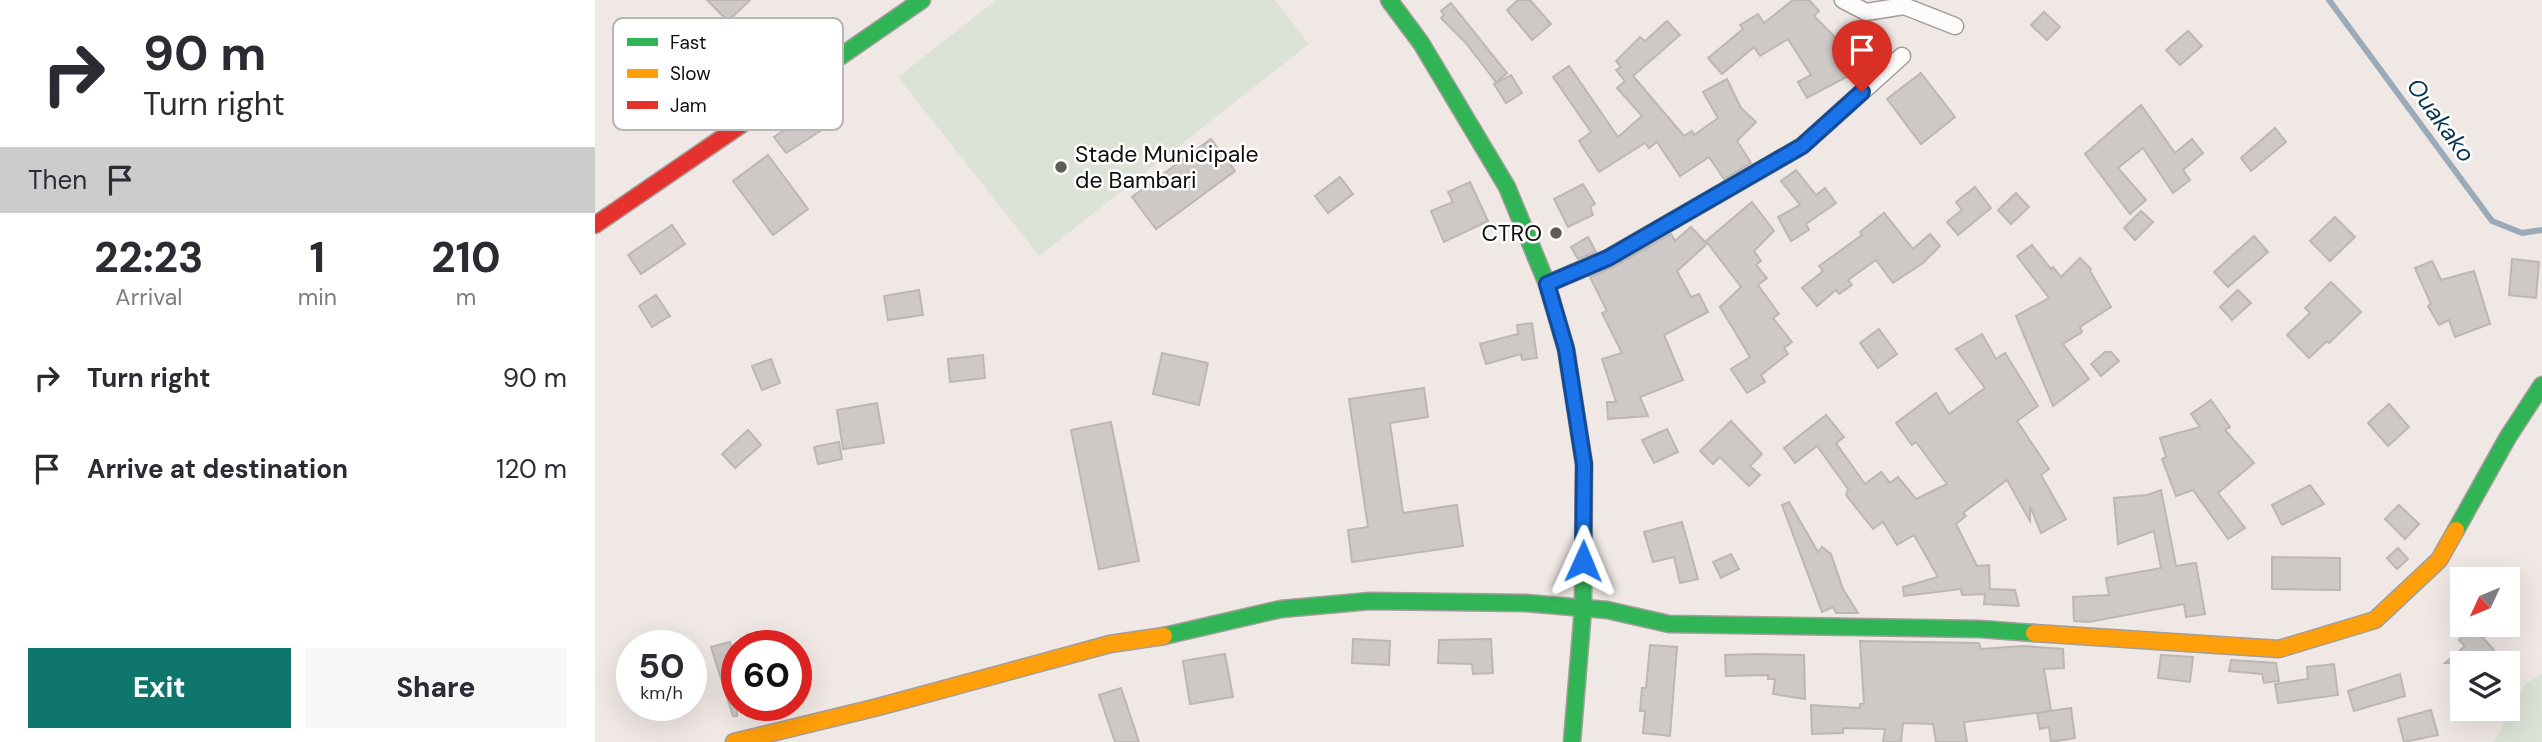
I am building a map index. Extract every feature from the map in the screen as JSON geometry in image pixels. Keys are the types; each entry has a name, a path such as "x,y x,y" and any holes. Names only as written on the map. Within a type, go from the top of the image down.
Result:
{"street":[{"path":"843,54 922,0"},
{"path":"1389,0 1421,43 1507,187 1547,284 1566,349 1584,464 1583,609 1572,742"},
{"path":"1843,0 1866,12 1904,6 1955,26"},
{"path":"1547,284 1608,258 1802,146 1902,56"},
{"path":"595,225 733,130"},
{"path":"734,742 878,707 1110,644 1183,633 1281,609 1370,601 1526,603 1607,610 1669,624 1980,629 2279,649 2375,620 2439,560 2508,437 2542,385"}],"shaded area":[{"name":"Stade Municipale de Bambari","path":"996,0 1275,0 1309,44 1039,256 898,77"},
{"path":"2542,673 2542,742 2494,742 2505,721 2520,721 2520,693 2525,684"}],"building":[{"path":"707,0 750,0 731,18 725,18"},
{"path":"1518,0 1530,0 1551,24 1532,40 1507,10"},
{"path":"1793,0 1809,0 1819,11 1814,16 1840,42 1852,31 1881,61 1857,83 1850,75 1807,98 1798,82 1811,75 1788,39 1760,56 1754,47 1722,74 1708,58 1743,29 1740,25 1758,14 1764,23"},
{"path":"1451,3 1507,73 1496,82 1465,42 1441,18 1444,15 1441,11"},
{"path":"2044,12 2060,27 2047,40 2031,25"},
{"path":"1667,21 1680,35 1633,76 1684,136 1692,131 1694,135 1718,118 1703,92 1727,79 1741,108 1756,122 1737,141 1751,163 1724,179 1709,157 1680,176 1657,142 1649,148 1645,143 1599,172 1579,141 1591,132 1553,77 1569,66 1618,137 1642,116 1617,88 1625,81 1616,70 1621,67 1616,61 1640,37 1645,41"},
{"path":"2188,31 2202,46 2180,65 2166,50"},
{"path":"1921,73 1955,117 1921,144 1887,99"},
{"path":"1511,75 1522,93 1506,103 1494,84"},
{"path":"2141,105 2175,153 2192,139 2203,153 2183,170 2190,180 2173,193 2143,148 2118,168 2146,200 2130,214 2085,154"},
{"path":"2275,128 2286,142 2251,171 2241,158"},
{"path":"784,130 822,130 786,153 774,137"},
{"path":"1211,139 1235,171 1156,229 1132,197"},
{"path":"768,155 808,209 773,235 733,181"},
{"path":"1796,170 1816,195 1825,188 1836,203 1806,224 1809,230 1791,241 1778,217 1800,205 1781,181"},
{"path":"1340,177 1353,194 1328,213 1315,196"},
{"path":"1470,182 1488,221 1444,242 1431,211 1453,202 1448,192"},
{"path":"1583,184 1595,204 1590,207 1593,215 1568,227 1554,199"},
{"path":"1975,187 1991,208 1958,235 1947,222 1962,210 1956,202"},
{"path":"2016,193 2029,207 2011,224 1998,210"},
{"path":"1752,202 1774,231 1754,251 1761,261 1756,265 1767,278 1758,285 1779,314 1773,318 1792,342 1784,348 1788,354 1761,375 1765,382 1747,393 1731,369 1750,357 1720,307 1741,287 1706,241"},
{"path":"2141,211 2153,222 2135,240 2124,228"},
{"path":"1884,213 1913,249 1930,234 1940,246 1923,263 1893,283 1876,260 1848,280 1852,285 1839,294 1836,290 1817,306 1802,288 1823,271 1819,266 1862,235 1860,232"},
{"path":"2335,217 2355,237 2330,261 2310,241"},
{"path":"672,225 685,244 641,274 628,255"},
{"path":"1691,227 1707,244 1677,271 1691,297 1699,294 1708,312 1664,335 1683,380 1640,397 1648,416 1608,419 1607,402 1616,402 1602,359 1622,353 1602,313 1607,311 1590,277 1671,234 1675,241"},
{"path":"2254,236 2268,252 2228,287 2214,272"},
{"path":"1588,237 1596,252 1578,259 1571,247"},
{"path":"2032,245 2061,277 2080,258 2091,269 2111,307 2080,327 2082,332 2063,344 2089,379 2053,406 2016,316 2049,298 2017,256"},
{"path":"2512,259 2539,262 2536,298 2509,295"},
{"path":"2432,261 2441,280 2474,271 2490,324 2455,337 2449,320 2439,325 2428,306 2431,304 2415,268"},
{"path":"2331,282 2361,312 2309,358 2287,335 2310,313 2305,308"},
{"path":"919,290 923,315 888,320 884,296"},
{"path":"2238,290 2251,303 2232,320 2220,307"},
{"path":"656,295 670,316 652,327 639,306"},
{"path":"1532,323 1537,358 1522,360 1521,354 1486,364 1480,344 1518,334 1517,325"},
{"path":"1879,329 1897,354 1878,368 1860,343"},
{"path":"1982,334 1996,359 2005,353 2038,406 2017,421 2049,469 2041,475 2066,519 2041,533 2030,506 2030,521 2007,480 1963,513 1966,516 1956,524 1977,566 1989,565 1990,589 2015,590 2019,606 1984,604 1985,594 1962,595 1961,589 1904,596 1903,587 1938,577 1914,535 1897,545 1883,522 1873,529 1846,495 1848,489 1817,446 1795,463 1784,448 1826,415 1844,437 1836,443 1865,484 1881,472 1890,483 1898,477 1916,499 1947,484 1916,442 1912,445 1896,423 1936,393 1949,414 1985,388 1956,349"},
{"path":"2105,352 2111,352 2119,361 2101,376 2091,364"},
{"path":"1162,353 1208,363 1199,405 1153,394"},
{"path":"983,355 985,378 950,382 948,359"},
{"path":"771,359 780,383 762,390 752,366"},
{"path":"1424,388 1428,417 1390,423 1403,513 1457,505 1463,546 1352,562 1348,530 1368,527 1349,399"},
{"path":"2211,400 2230,427 2225,430 2254,463 2218,493 2245,528 2228,539 2193,490 2176,496 2162,459 2166,457 2160,438 2200,427 2191,414"},
{"path":"877,403 884,443 843,449 837,410"},
{"path":"2389,404 2409,427 2388,446 2368,423"},
{"path":"1731,421 1762,454 1750,466 1760,475 1749,486 1720,457 1713,464 1700,451"},
{"path":"1111,422 1139,561 1099,569 1071,430"},
{"path":"1667,429 1678,452 1654,463 1642,440"},
{"path":"748,430 761,445 735,468 722,454"},
{"path":"839,442 842,459 818,464 814,447"},
{"path":"2310,485 2324,504 2282,525 2272,505"},
{"path":"2161,490 2176,566 2196,563 2205,614 2186,617 2184,604 2089,622 2074,621 2073,597 2109,595 2106,578 2161,568 2154,531 2118,544 2114,498 2147,495"},
{"path":"1789,502 1818,552 1822,547 1831,554 1843,589 1858,613 1836,613 1833,607 1822,612 1782,505"},
{"path":"2399,505 2419,524 2405,539 2385,519"},
{"path":"1682,522 1698,579 1680,583 1674,557 1653,562 1644,532"},
{"path":"2398,548 2408,559 2397,569 2387,558"},
{"path":"1731,554 1739,569 1721,578 1713,562"},
{"path":"2272,557 2340,558 2340,590 2272,589"},
{"path":"2462,637 2482,637 2494,650 2459,651 2465,646 2459,640"},
{"path":"1353,639 1390,641 1389,665 1352,663"},
{"path":"1491,639 1493,673 1473,674 1472,664 1438,663 1439,640"},
{"path":"1860,641 1979,643 1981,649 2023,646 2063,649 2064,668 2044,669 2051,711 1964,722 1967,742 1936,742 1933,724 1903,723 1901,742 1883,742 1885,729 1843,728 1843,733 1812,734 1811,705 1860,708 1860,704 1864,704"},
{"path":"721,644 721,678 711,647"},
{"path":"1650,645 1677,647 1670,736 1643,733 1645,711 1640,711 1642,688 1646,688"},
{"path":"1225,654 1233,697 1190,704 1183,661"},
{"path":"1725,655 1804,655 1805,699 1773,694 1775,679 1768,679 1768,675 1726,676"},
{"path":"2161,655 2193,657 2190,682 2158,678"},
{"path":"2231,660 2276,663 2279,681 2264,683 2262,674 2229,671"},
{"path":"2334,664 2338,695 2278,703 2275,684 2308,679 2307,667"},
{"path":"2400,674 2405,696 2354,711 2348,691"},
{"path":"1121,688 1139,742 1115,742 1099,695"},
{"path":"2071,708 2075,738 2051,742 2049,727 2040,729 2037,713"},
{"path":"2431,710 2438,735 2404,742 2398,719"}],"waterway":[{"name":"Ouakako","path":"2329,0 2492,221 2522,233 2542,230"}],"traffic: fast":[{"path":"843,55 922,0"},
{"path":"1389,0 1421,43 1507,187 1547,284 1566,349 1584,464 1583,609 1572,742"},
{"path":"2456,530 2508,437 2542,385"},
{"path":"1164,636 1281,609 1370,601 1526,603 1607,610 1669,624 1980,629 2034,633"}],"traffic: slow":[{"path":"2034,633 2279,649 2375,620 2439,560 2456,530"},
{"path":"734,742 878,707 1110,644 1164,636"}],"traffic: jam":[{"path":"595,225 734,130"}],"place":[{"name":"Stade Municipale de Bambari","path":"1061,167"},
{"name":"CTRO","path":"1556,233"}],"route":[{"path":"1583,561 1584,464 1566,349 1547,284 1608,258 1802,146 1862,92"}]}
